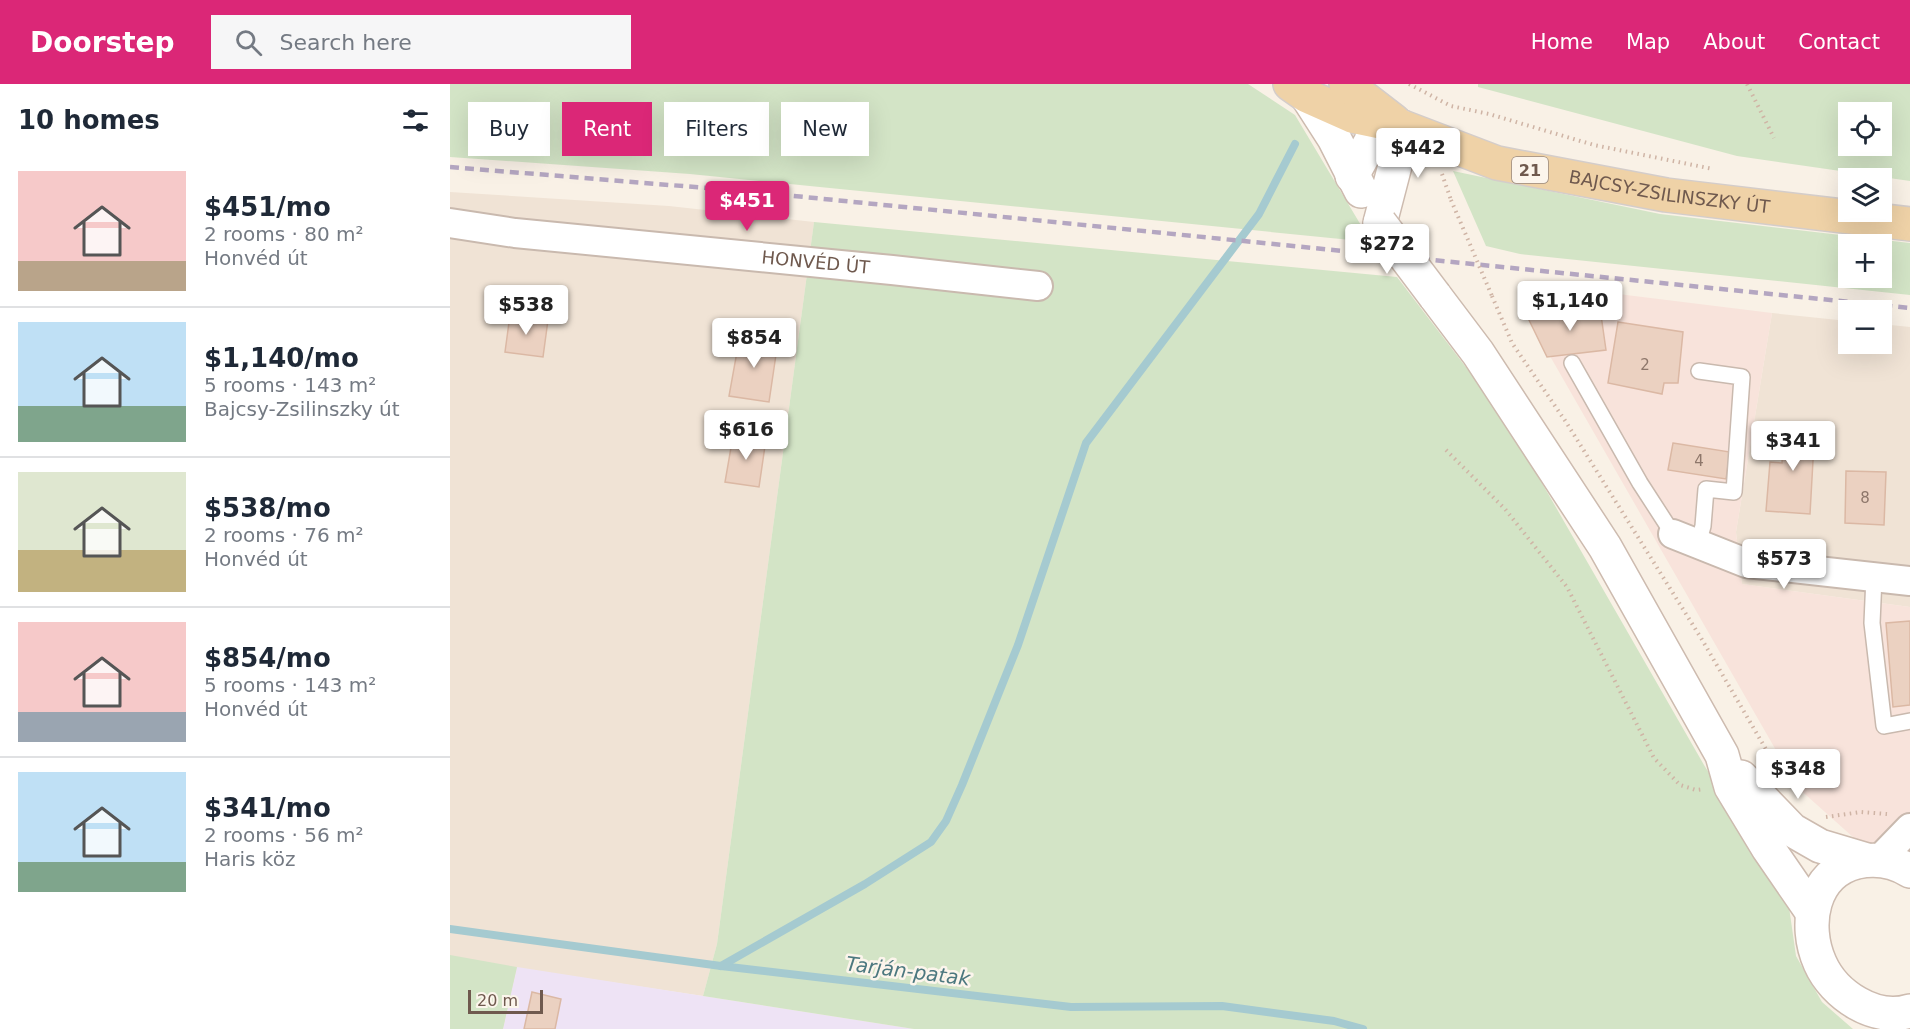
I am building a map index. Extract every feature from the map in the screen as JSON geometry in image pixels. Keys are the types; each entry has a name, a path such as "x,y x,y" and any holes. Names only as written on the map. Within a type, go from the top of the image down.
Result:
{"main road":[{"name":"21","path":"1346,84 1400,126"},
{"name":"21","path":"1299,90 1352,116 1400,126"},
{"path":"1299,90 1334,138 1352,176 1380,223 1485,363 1605,547 1722,755 1791,830 1820,846 1873,860 1900,864 1910,871"},
{"path":"1352,176 1371,141 1380,130 1400,126 1398,154 1380,223"},
{"name":"BAJCSY-ZSILINSZKY ÚT","path":"1400,126 1497,163 1576,179 1666,195 1910,224"},
{"path":"1722,755 1731,787 1768,848 1812,912"},
{"path":"1873,860 1841,868 1824,883 1816,895 1812,912 1814,943 1820,964 1832,982 1878,1020 1887,1012 1910,1011"}],"street":[{"name":"HONVÉD ÚT","path":"450,223 515,233 1038,286"},
{"path":"1686,539 1746,563 1910,581"},
{"path":"1873,860 1901,821"}],"lane":[{"path":"1572,363 1640,483 1686,539 1703,525 1706,489 1734,492 1742,377 1698,371"},
{"path":"1874,577 1872,622 1884,726 1910,721"}],"path":[{"path":"1409,84 1451,106 1488,114 1594,145 1722,171"},
{"path":"1747,84 1774,138"},
{"path":"1451,200 1512,343 1566,422 1677,598 1783,778"},
{"path":"1446,450 1505,509 1567,587 1654,758 1680,785 1696,790 1731,787"},
{"path":"1823,817 1861,812 1901,821"}],"shaded area":[{"path":"450,192 669,206 814,222 717,944 703,996 517,968 503,1029 450,1029"},
{"path":"1610,293 1772,313 1736,532 1742,584 1910,607 1910,888 1797,787 1519,302"},
{"path":"1772,313 1838,320 1838,354 1892,354 1892,325 1910,327 1910,607 1742,584 1736,532"},
{"path":"517,967 914,1029 503,1029"}],"green space":[{"path":"450,84 1248,84 1295,115 1371,242 690,174 450,157"},
{"path":"1478,84 1910,84 1910,181 1892,178 1892,168 1838,168 1838,171 1737,156 1478,87"},
{"path":"1453,171 1660,214 1838,235 1838,287 1520,254 1486,246"},
{"path":"814,222 1397,277 1504,417 1704,765 1788,900 1796,956 1822,1002 1853,1029 914,1029 703,996 717,944"},
{"path":"1892,241 1910,243 1910,295 1843,288 1892,288"},
{"path":"450,955 517,967 503,1029 450,1029"}],"building":[{"path":"1600,308 1606,350 1547,357 1527,316"},
{"path":"510,315 548,320 543,357 505,352"},
{"path":"1618,322 1683,332 1678,383 1664,383 1662,394 1608,383"},
{"path":"740,335 778,341 769,402 729,396"},
{"path":"1784,423 1815,425 1810,514 1766,511 1770,462 1782,463"},
{"path":"733,436 766,439 759,487 725,482"},
{"path":"1673,443 1730,452 1726,479 1668,470"},
{"path":"1846,471 1886,472 1884,525 1845,523"},
{"path":"1910,621 1910,705 1893,707 1886,623"},
{"path":"532,992 561,999 555,1029 524,1029"}],"waterway":[{"path":"721,966 865,884 931,842 946,821 1018,645 1086,443 1259,214 1295,144"},
{"name":"Tarján-patak","path":"450,929 721,966 1071,1007 1222,1006 1334,1021 1363,1029"}],"railway":[{"path":"450,167 755,192 1910,308"}]}
